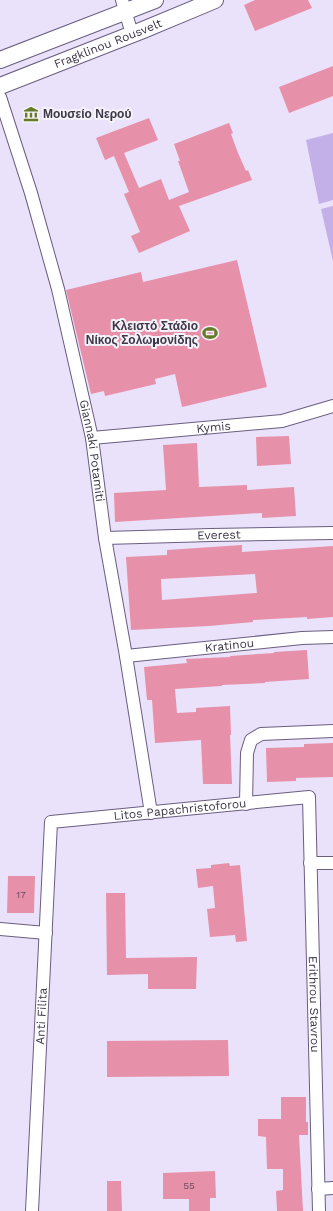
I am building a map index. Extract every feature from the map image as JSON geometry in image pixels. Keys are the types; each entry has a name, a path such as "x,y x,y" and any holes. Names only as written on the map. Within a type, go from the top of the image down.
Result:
{"main road":[{"name":"Fragklinou Rousvelt","path":"0,60 124,6 155,0"},
{"name":"Fragklinou Rousvelt","path":"0,86 215,0"}],"street":[{"path":"124,6 132,34"},
{"name":"Giannaki Potamiti","path":"0,96 31,193 58,289 92,438 105,538 126,656 151,813"},
{"name":"Kymis","path":"92,438 282,421 333,406"},
{"name":"Everest","path":"105,538 333,533"},
{"name":"Kratinou","path":"126,656 302,638 333,637"},
{"path":"246,804 247,753 251,740 261,734 333,731"},
{"name":"Litos Papachristoforou","path":"51,822 309,798"},
{"name":"Erithrou Stavrou","path":"309,798 319,1211"},
{"name":"Anti Filita","path":"32,1211 51,822"},
{"path":"310,863 333,863"},
{"path":"0,929 46,933"},
{"path":"318,1189 333,1188"}],"shaded area":[{"path":"333,133 333,200 319,204 306,140"},
{"path":"333,206 333,261 321,209"}],"building":[{"path":"255,0 308,0 312,8 255,31 244,5"},
{"path":"333,66 333,96 289,113 279,87"},
{"path":"149,118 158,140 124,153 139,188 161,179 169,200 189,192 178,161 180,161 174,144 229,123 233,133 231,134 238,153 252,180 179,206 190,231 139,253 131,236 140,232 124,194 129,192 114,156 105,160 96,138"},
{"path":"237,260 267,387 182,407 175,374 155,379 156,384 105,396 104,391 91,394 66,290 141,272 143,282"},
{"path":"289,436 291,464 257,466 256,437"},
{"path":"197,443 199,487 247,485 247,490 294,487 296,516 262,518 262,513 115,522 114,493 166,490 163,445"},
{"path":"242,545 242,552 333,546 333,617 253,620 253,622 209,626 131,630 126,557 167,555 167,550","holes":["255,574 257,593 162,600 161,579"]},
{"path":"307,650 309,679 175,689 177,713 196,712 196,708 230,706 232,784 203,784 201,740 155,743 152,700 147,700 144,667 187,663 186,659 230,657"},
{"path":"333,743 333,777 296,778 296,781 267,782 266,748 304,747 304,744"},
{"path":"229,863 230,866 240,865 247,941 236,942 235,935 210,937 207,909 215,908 213,886 198,888 196,869 211,868 211,865"},
{"path":"8,876 35,876 34,913 7,913"},
{"path":"106,893 125,893 126,958 197,957 196,989 148,989 148,974 107,975"},
{"path":"228,1040 229,1076 107,1077 107,1041"},
{"path":"281,1097 306,1097 306,1122 308,1122 308,1135 299,1135 303,1211 277,1211 276,1191 283,1190 283,1169 267,1169 266,1137 258,1136 258,1119 281,1119"},
{"path":"215,1171 216,1198 210,1198 210,1211 189,1211 189,1199 163,1199 163,1173"},
{"path":"107,1181 121,1181 122,1211 107,1211"}],"place":[{"name":"Μουσείο Νερού","path":"31,114"},
{"name":"Κλειστό Στάδιο Νίκος Σολωμονίδης","path":"210,333"}]}
